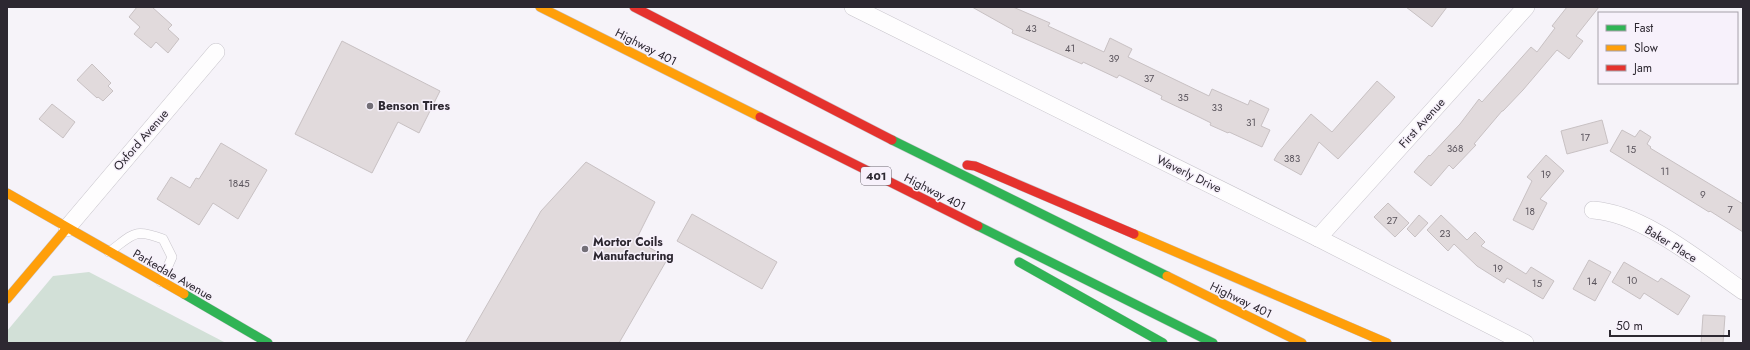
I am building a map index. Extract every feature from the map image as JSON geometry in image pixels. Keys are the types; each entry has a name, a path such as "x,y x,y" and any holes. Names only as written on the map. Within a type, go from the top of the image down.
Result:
{"main road":[{"name":"Highway 401","path":"540,7 1213,343"},
{"name":"Highway 401","path":"634,7 929,159 1302,343"},
{"path":"929,159 975,166 1387,343"},
{"name":"Parkedale Avenue","path":"7,193 268,343"},
{"path":"7,299 67,228"},
{"path":"988,232 1020,263 1163,343"}],"street":[{"name":"Waverly Drive","path":"853,7 1318,238 1525,343"},
{"name":"First Avenue","path":"1318,238 1526,7"},
{"name":"Oxford Avenue","path":"67,228 216,52"},
{"name":"Baker Place","path":"1593,210 1618,214 1657,233 1743,291"}],"lane":[{"path":"109,252 136,232 146,232 163,239 172,257 161,282"}],"shaded area":[{"path":"89,272 226,343 7,343 7,331 53,276"}],"building":[{"path":"137,7 152,7 172,25 168,29 179,39 168,53 156,42 151,48 134,34 140,27 129,17"},
{"path":"972,7 1013,7 1050,23 1048,26 1104,52 1110,38 1132,49 1128,57 1209,96 1212,89 1248,105 1250,100 1269,109 1261,126 1270,130 1262,147 1229,132 1228,133 1210,125 1211,123 1161,99 1162,96 1119,75 1117,78 1083,62 1082,64 1012,33 1013,30"},
{"path":"1406,7 1447,7 1432,27"},
{"path":"1567,7 1599,7 1576,36 1583,41 1569,59 1557,50 1523,90 1502,111 1474,144 1476,145 1453,169 1449,165 1431,186 1414,172 1460,124 1479,99 1482,102 1531,47 1537,52 1555,28 1552,26"},
{"name":"Benson Tires","path":"342,41 440,91 419,133 398,122 372,173 295,134"},
{"path":"92,64 111,83 108,86 113,91 103,101 98,97 97,98 77,80"},
{"path":"1377,81 1395,97 1338,159 1319,142 1301,175 1274,160 1278,153 1311,114 1332,132"},
{"path":"52,104 75,122 63,138 39,119"},
{"path":"1602,120 1608,143 1567,154 1561,131"},
{"path":"1622,130 1635,137 1640,130 1651,137 1647,144 1651,147 1650,148 1743,204 1743,232 1610,151"},
{"path":"221,143 267,170 238,219 213,203 199,225 157,199 171,177 190,188 196,178 199,179"},
{"path":"1546,155 1564,171 1540,199 1547,203 1533,230 1513,220 1532,181 1527,177"},
{"name":"Mortor Coils Manufacturing","path":"586,162 655,202 636,240 668,258 619,343 465,343 541,211"},
{"path":"1388,203 1409,223 1395,237 1374,217"},
{"path":"692,214 777,262 762,289 677,241"},
{"path":"1419,215 1428,223 1415,237 1407,229"},
{"path":"1441,215 1467,240 1475,232 1485,242 1481,246 1526,274 1531,267 1554,281 1543,299 1507,278 1504,283 1477,266 1454,244 1448,251 1427,230"},
{"path":"1589,260 1611,272 1595,301 1573,289"},
{"path":"1624,262 1658,282 1661,278 1690,296 1678,315 1644,293 1640,299 1612,282"},
{"path":"1703,315 1725,316 1723,343 1701,343"}],"traffic: fast":[{"path":"892,140 1167,276"},
{"path":"978,226 1213,343"},
{"path":"1019,262 1163,343"},
{"path":"184,294 268,343"}],"traffic: slow":[{"path":"540,7 760,117"},
{"path":"7,193 184,294"},
{"path":"7,299 67,228"},
{"path":"1134,234 1387,343"},
{"path":"1167,276 1302,343"}],"traffic: jam":[{"path":"634,7 892,140"},
{"path":"760,117 978,226"},
{"path":"967,165 975,166 1134,234"}],"place":[{"name":"Benson Tires","path":"370,106"},
{"name":"Mortor Coils Manufacturing","path":"585,249"}]}
